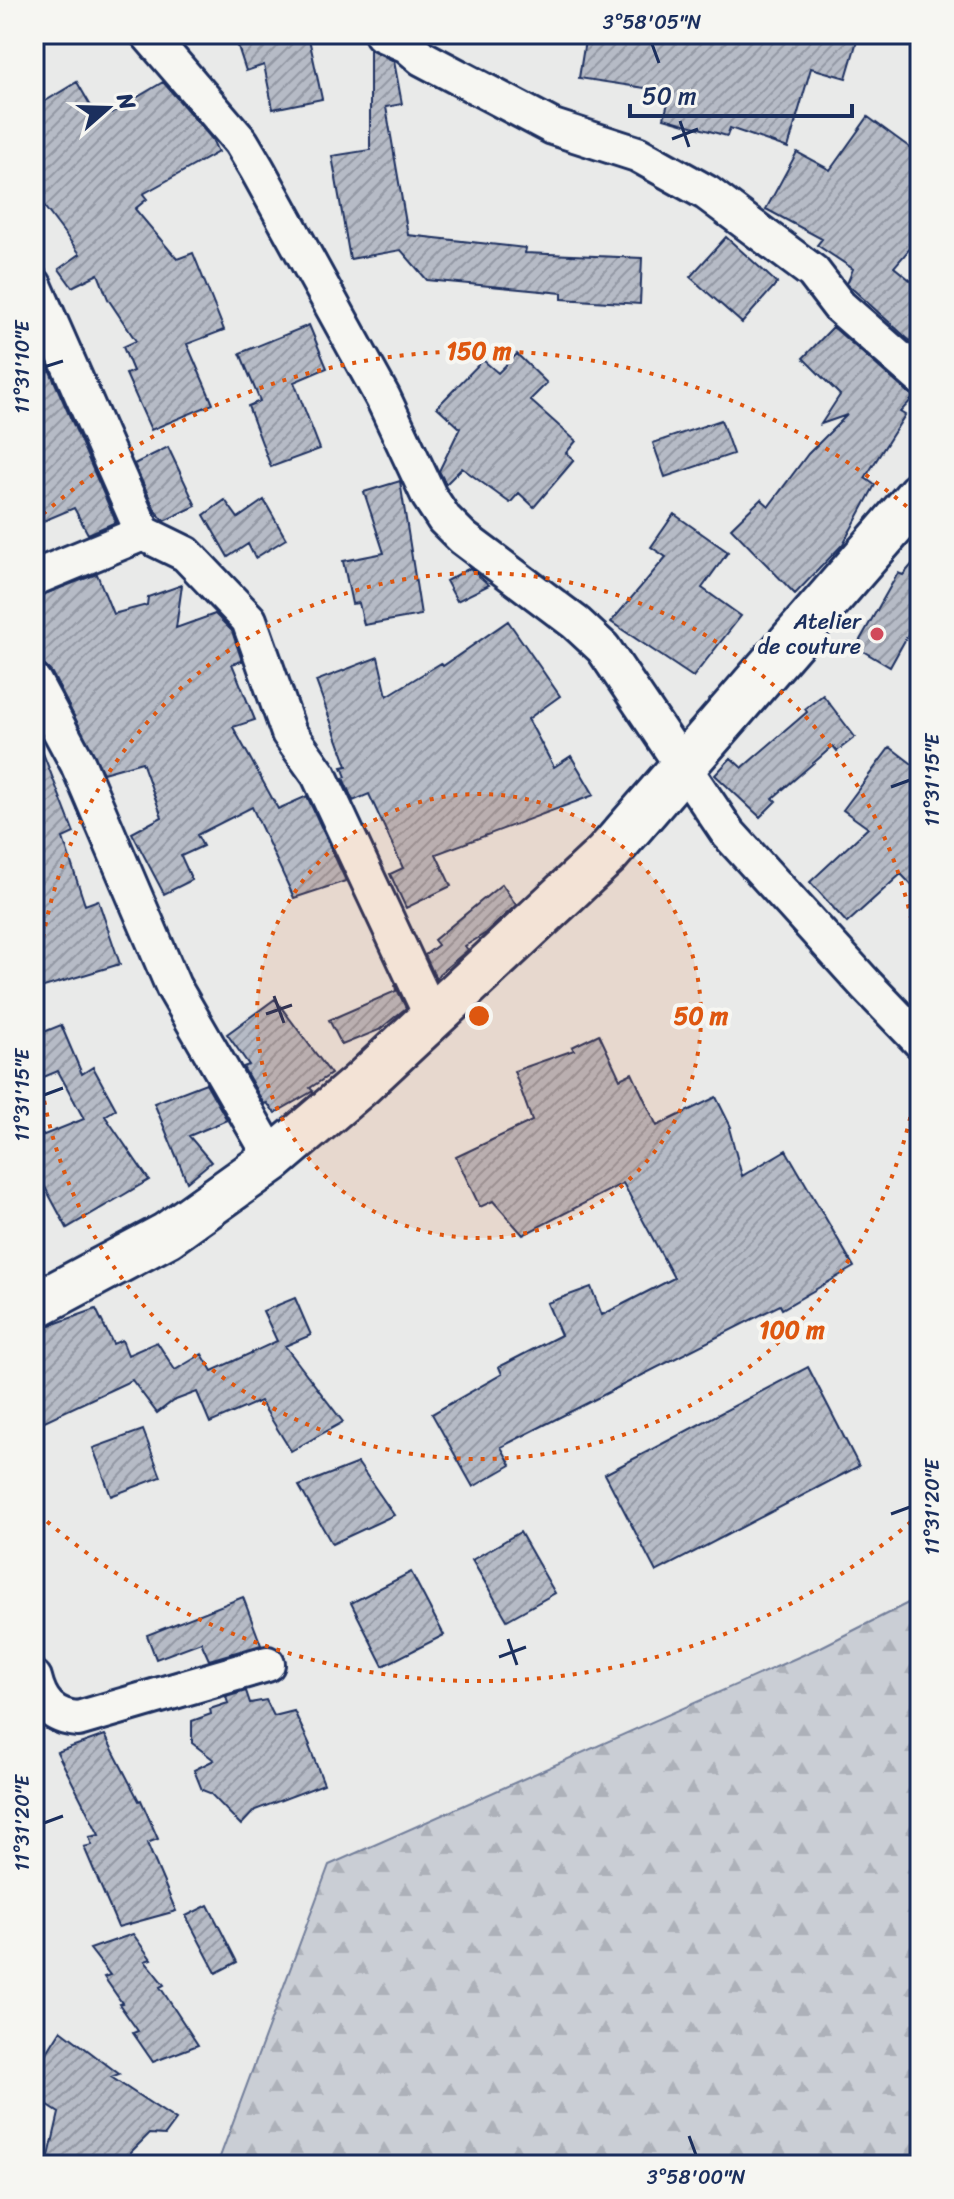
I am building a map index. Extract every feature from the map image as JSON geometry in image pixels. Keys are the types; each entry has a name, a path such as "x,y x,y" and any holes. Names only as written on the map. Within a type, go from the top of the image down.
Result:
{"main road":[{"path":"34,1306 167,1235 273,1159 361,1084 607,854 685,768 920,494"}],"street":[{"path":"148,34 241,142 252,160 383,398 429,496 444,519 463,538 576,623 603,648 728,833 920,1041"},
{"path":"382,34 553,127 637,154 707,193 813,272 839,306 920,377"},
{"path":"34,285 143,533 186,554 249,620 289,733 319,775 432,1017"},
{"path":"34,578 143,533"},
{"path":"34,682 78,764 173,986 273,1159"},
{"path":"34,1678 48,1708 62,1718 78,1719 267,1664"}],"green space":[{"path":"920,1597 920,2165 217,2165 329,1865 821,1647"}],"building":[{"path":"234,34 308,34 322,99 273,109 264,65 246,71"},
{"path":"586,34 859,34 846,78 811,68 788,148 730,128 727,136 664,118 671,92 579,78"},
{"path":"370,49 394,61 402,104 386,107 408,235 526,248 525,253 642,258 640,304 562,299 562,293 427,280 401,250 350,259 332,156 370,150"},
{"path":"77,82 99,120 163,82 212,139 218,152 143,194 147,199 135,209 177,259 193,253 224,330 187,344 213,404 151,430 126,374 133,371 123,347 136,341 108,299 98,274 72,287 59,269 80,254 34,193 34,108"},
{"path":"868,117 920,155 920,237 894,267 920,288 920,350 847,284 853,269 817,245 822,239 766,209 797,152 830,170"},
{"path":"726,237 777,283 742,323 690,277"},
{"path":"309,325 327,368 294,382 320,449 271,467 248,406 260,401 240,353"},
{"path":"833,327 915,396 900,412 905,415 865,478 875,485 843,544 795,594 731,528 761,499 769,506 808,454 847,415 821,424 840,395 803,358"},
{"path":"517,354 547,383 530,400 576,441 566,453 574,460 534,507 519,493 510,503 462,468 446,484 439,471 460,428 437,407 483,360 498,373"},
{"path":"46,362 116,522 88,534 74,508 34,525 34,367"},
{"path":"721,420 733,454 665,477 653,443"},
{"path":"168,447 196,506 164,521 156,512 134,464"},
{"path":"400,481 421,615 364,625 359,603 352,604 343,561 384,553 364,492"},
{"path":"225,500 238,518 264,500 286,539 255,558 248,544 228,557 204,515"},
{"path":"674,514 728,552 702,588 741,616 693,677 611,622 666,557 651,547"},
{"path":"920,555 920,613 890,667 856,647 898,573 903,575"},
{"path":"470,568 489,585 457,601 446,581"},
{"path":"97,574 113,614 147,605 148,597 182,585 176,628 215,614 232,631 242,661 232,664 255,720 233,727 278,809 307,796 346,881 294,898 252,807 197,835 203,846 181,856 192,880 164,894 132,833 162,817 142,762 103,773 34,643 34,598"},
{"path":"508,621 560,696 528,719 554,767 571,756 594,795 436,854 451,886 406,908 390,874 403,868 369,794 353,801 343,778 346,777 342,767 347,766 316,681 378,657 387,696 441,663 443,666"},
{"path":"823,695 855,737 837,751 833,746 773,798 776,801 760,817 715,775 731,758 742,768"},
{"path":"36,735 74,833 63,838 85,905 98,900 120,964 34,990"},
{"path":"890,747 920,770 920,894 901,874 847,923 810,882 868,828 843,810"},
{"path":"502,884 516,905 486,933 465,946 468,950 436,979 425,955 438,945 434,940"},
{"path":"395,985 406,1008 379,1030 342,1045 329,1020 396,991"},
{"path":"275,999 331,1074 310,1088 313,1091 275,1113 267,1103 264,1104 243,1067 249,1065 227,1034"},
{"path":"61,1025 82,1074 93,1067 116,1109 105,1116 149,1180 67,1228 34,1167 34,1139 84,1119 58,1071 34,1081 34,1036"},
{"path":"599,1034 620,1079 632,1073 657,1126 716,1097 731,1127 742,1176 786,1150 854,1267 782,1309 780,1305 501,1447 511,1465 473,1487 432,1414 502,1374 499,1367 561,1335 547,1303 591,1287 602,1315 674,1278 623,1183 523,1235 493,1201 480,1207 456,1157 532,1121 514,1071 574,1050 572,1047"},
{"path":"206,1083 227,1120 189,1136 211,1162 187,1182 154,1103"},
{"path":"295,1298 311,1335 285,1346 343,1422 291,1451 260,1401 210,1423 197,1392 173,1401 157,1413 132,1380 34,1426 34,1331 96,1309 113,1344 122,1340 128,1355 157,1342 175,1370 202,1354 212,1371 277,1341 263,1311"},
{"path":"808,1367 859,1466 656,1572 605,1474"},
{"path":"143,1430 161,1477 111,1496 93,1448"},
{"path":"358,1463 394,1515 332,1544 299,1486"},
{"path":"520,1532 555,1593 507,1620 472,1560"},
{"path":"411,1572 444,1635 383,1666 351,1603"},
{"path":"243,1597 261,1645 209,1660 201,1642 156,1659 147,1635"},
{"path":"246,1691 250,1703 266,1700 274,1716 294,1711 324,1784 255,1810 241,1825 210,1793 202,1790 194,1770 214,1760 192,1743 192,1721 211,1714 210,1709 228,1703 226,1697"},
{"path":"105,1735 141,1800 158,1839 147,1843 176,1911 118,1927 84,1847 92,1845 89,1837 99,1835 57,1752"},
{"path":"208,1905 237,1962 216,1973 186,1916"},
{"path":"133,1934 151,1959 145,1961 164,1985 160,1987 198,2045 153,2062 133,2033 138,2031 104,1977 110,1975 90,1949"},
{"path":"61,2030 119,2074 111,2077 176,2120 165,2135 149,2134 131,2152 128,2165 47,2165 59,2113 34,2097 34,2073"}],"place":[{"name":"Atelier de couture","path":"877,634"}]}
